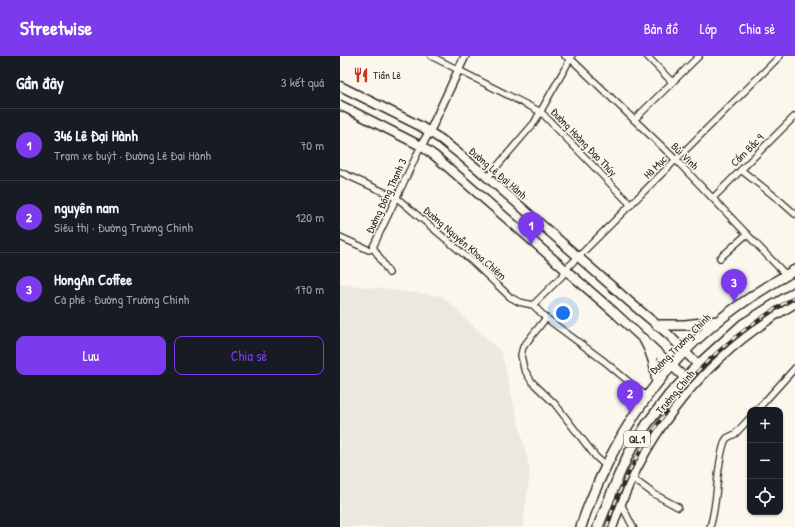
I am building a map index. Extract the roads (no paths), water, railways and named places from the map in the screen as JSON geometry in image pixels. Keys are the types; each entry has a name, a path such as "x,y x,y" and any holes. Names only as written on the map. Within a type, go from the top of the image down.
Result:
{"highway":[{"name":"Đường Trường Chinh","path":"581,527 591,500 616,444 646,396 657,382 685,352 719,321 795,270"},
{"name":"QL.1","path":"598,527 629,453 647,424 669,395 725,339 744,324 795,292"},
{"path":"657,325 685,325 719,321"},
{"path":"644,339 650,349 656,367 657,382"}],"main road":[{"name":"Đường Lê Đại Hành","path":"340,86 430,131 487,178 657,325 698,365"},
{"path":"340,105 421,146 435,156 566,269 673,365 685,378"}],"street":[{"name":"Đường Hoàng Đạo Thúy","path":"431,56 541,112 631,205"},
{"path":"421,146 430,131 465,56"},
{"name":"Bùi Vịnh","path":"565,56 572,58 676,160 786,275"},
{"path":"647,56 672,82"},
{"path":"634,120 699,56"},
{"name":"Hà Mục","path":"566,269 780,56"},
{"path":"487,178 534,123 572,58"},
{"name":"Cẩm Bắc 9","path":"713,198 795,116"},
{"name":"Đường Đông Thạnh 3","path":"340,236 369,250 373,247 421,146"},
{"path":"741,170 795,214"},
{"name":"Đường Nguyễn Khoa Chiêm","path":"340,172 396,198 473,262 510,297 519,302 533,306"},
{"path":"720,258 747,234"},
{"path":"373,247 389,273"},
{"path":"566,269 563,275 533,306 546,318 592,352 646,396"},
{"name":"Trường Chinh","path":"613,527 632,478 652,440 664,422 704,374 748,335 780,312 795,304"},
{"path":"546,318 523,347 521,355 524,369 532,382 555,404 596,457 606,466"},
{"path":"760,407 795,368"},
{"path":"710,527 714,509 717,475 725,441 727,438 735,434 747,421"},
{"path":"632,478 654,494 678,507"},
{"path":"621,504 633,527"}],"railway":[{"path":"607,527 626,477 653,431 688,382 729,342 795,297"}],"place":[{"name":"Tiần Lê","path":"361,75"},
{"name":"346 Lê Đại Hành","path":"531,245"},
{"name":"HongAn Coffee","path":"734,302"},
{"name":"nguyên nam","path":"630,413"}]}
